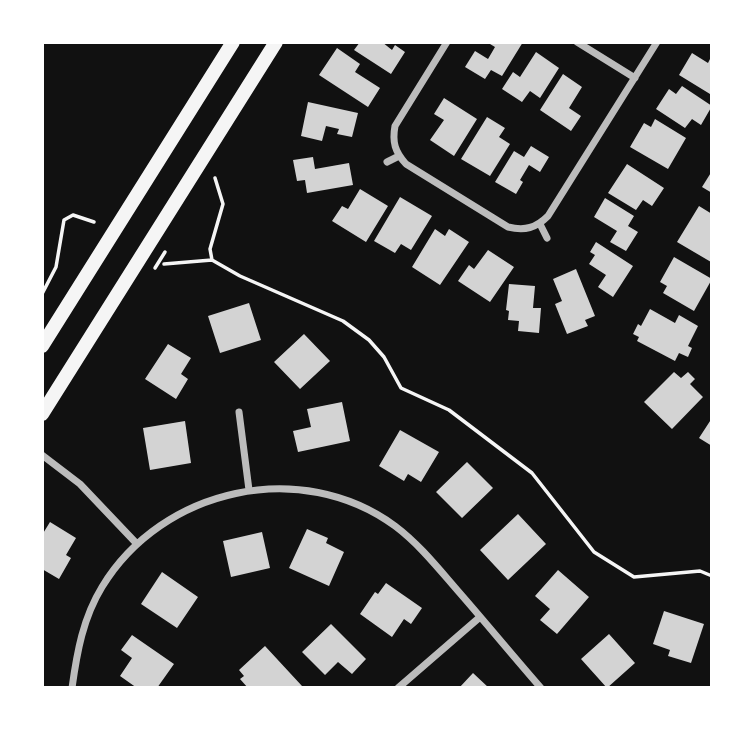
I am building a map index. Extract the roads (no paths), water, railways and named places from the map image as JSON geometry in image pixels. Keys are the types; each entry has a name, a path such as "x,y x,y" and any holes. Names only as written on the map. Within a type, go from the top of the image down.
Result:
{"main road":[{"path":"42,346 233,42"},
{"path":"42,414 276,42"}],"street":[{"path":"447,42 395,126 393,138 399,156 406,164 508,228 519,230 540,224 548,216 657,42"},
{"path":"577,42 635,78"},
{"path":"387,162 399,156"},
{"path":"540,224 547,238"},
{"path":"239,412 249,490"},
{"path":"42,454 80,484 137,544"},
{"path":"72,688 79,642 88,614 102,587 137,544 161,524 185,510 215,498 249,490 295,489 347,501 394,526 421,549 541,688"},
{"path":"398,688 480,617"}]}
